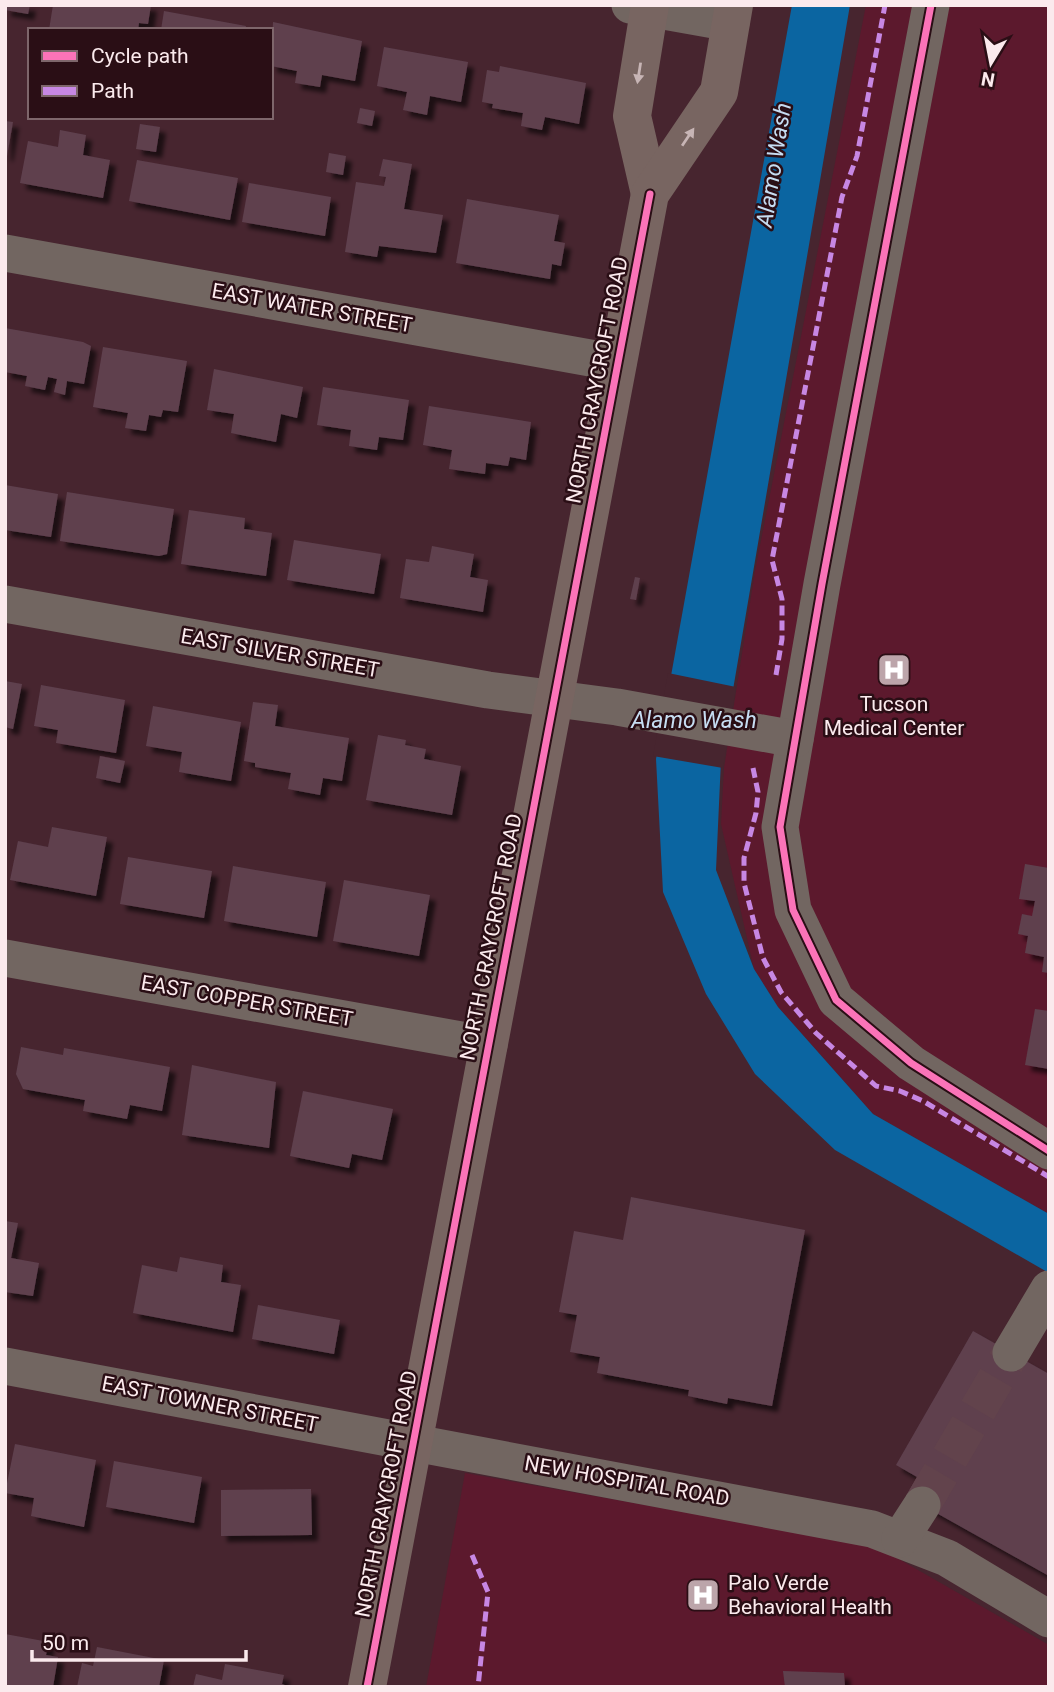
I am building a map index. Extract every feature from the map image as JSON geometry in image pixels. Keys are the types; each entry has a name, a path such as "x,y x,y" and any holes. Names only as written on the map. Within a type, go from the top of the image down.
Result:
{"main road":[{"name":"NORTH CRAYCROFT ROAD","path":"643,6 632,116 650,194"},
{"name":"NORTH CRAYCROFT ROAD","path":"367,1687 650,194 719,92 733,14"}],"street":[{"path":"931,5 794,739 780,827 793,910 836,1000 911,1063 1049,1151"},
{"path":"643,6 733,14"},
{"name":"EAST WATER STREET","path":"5,253 618,363"},
{"name":"EAST SILVER STREET","path":"5,604 485,690 659,713 794,739"},
{"name":"EAST COPPER STREET","path":"5,958 489,1045"},
{"path":"1011,1353 1042,1301"},
{"name":"EAST TOWNER STREET","path":"5,1366 414,1442"},
{"name":"NEW HOSPITAL ROAD","path":"414,1442 839,1521 900,1539 947,1558 1049,1619"},
{"path":"900,1539 922,1505"}],"shaded area":[{"name":"Tucson Medical Center","path":"866,5 1049,5 1049,1214 873,1114 778,1007 754,969 721,824 724,768 755,571"},
{"name":"Palo Verde Behavioral Health","path":"465,1473 876,1546 1049,1645 1049,1687 426,1687"}],"water":[{"name":"Alamo Wash","path":"792,5 850,5 721,760 716,870 754,969 778,1007 873,1114 1049,1214 1049,1273 835,1150 755,1074 706,994 663,892 656,759"}],"pier":[{"path":"668,673 736,687 723,768 653,756"}],"building":[{"path":"5,5 30,5 28,14 5,10"},
{"path":"53,5 151,5 148,24 139,23 138,28 49,28"},
{"path":"164,11 246,26 246,28 161,28"},
{"path":"273,22 362,41 355,81 322,75 320,87 295,83 297,71 273,66"},
{"path":"384,47 468,62 461,102 430,96 427,115 403,110 407,92 377,86"},
{"path":"500,66 586,83 579,124 545,117 542,130 521,126 523,113 492,108 493,104 482,102 487,70 499,72"},
{"path":"360,108 375,111 372,126 357,123"},
{"path":"5,121 13,122 7,156 5,155"},
{"path":"140,124 160,127 156,152 136,149"},
{"path":"60,130 86,135 83,155 110,160 103,198 20,183 28,141 58,147"},
{"path":"329,153 346,156 343,175 326,172"},
{"path":"383,159 412,164 404,209 443,215 436,253 379,246 377,257 345,252 356,182 384,186 386,177 379,176"},
{"path":"137,160 238,178 230,220 129,201"},
{"path":"249,183 331,197 325,236 242,222"},
{"path":"467,199 559,215 554,241 565,243 561,266 552,264 550,279 456,263"},
{"path":"5,328 83,342 91,346 84,384 67,381 65,395 54,392 57,379 48,377 45,390 25,386 27,376 5,372"},
{"path":"103,347 187,361 178,412 163,410 161,417 149,415 146,431 125,428 128,413 93,407"},
{"path":"214,369 303,387 297,418 281,414 276,442 231,433 234,414 207,410"},
{"path":"323,387 409,400 403,440 379,437 377,450 349,446 351,430 317,425"},
{"path":"429,406 531,422 526,460 510,457 508,466 486,463 485,474 449,469 452,450 423,445"},
{"path":"5,485 58,494 51,537 5,530"},
{"path":"67,492 174,509 167,554 159,556 60,541"},
{"path":"189,510 245,518 244,529 272,533 266,576 181,564"},
{"path":"294,540 381,554 374,594 287,580"},
{"path":"432,546 474,554 470,577 488,580 483,612 400,598 406,559 429,562"},
{"path":"635,577 640,578 636,600 630,599"},
{"path":"5,681 22,684 13,729 5,727"},
{"path":"41,685 125,700 116,753 56,743 58,730 34,726"},
{"path":"253,702 278,705 275,726 349,738 342,781 323,778 320,795 288,789 291,773 255,767 255,763 244,761"},
{"path":"153,706 241,722 231,781 179,772 182,752 146,746"},
{"path":"378,735 406,740 405,745 426,749 424,759 461,766 452,815 366,800"},
{"path":"100,756 125,761 120,783 96,778"},
{"path":"52,827 107,837 96,896 10,880 18,841 48,847"},
{"path":"128,857 212,871 204,918 120,904"},
{"path":"1025,864 1049,868 1049,973 1042,972 1044,957 1025,953 1028,936 1018,934 1022,914 1032,916 1035,901 1019,899"},
{"path":"233,866 326,882 317,937 224,921"},
{"path":"344,880 430,895 419,956 333,941"},
{"path":"1035,1009 1049,1011 1049,1069 1025,1065"},
{"path":"21,1047 63,1055 64,1048 170,1067 162,1111 130,1105 127,1119 83,1111 85,1100 23,1089 16,1074"},
{"path":"192,1065 276,1082 269,1148 182,1135"},
{"path":"303,1091 393,1109 382,1160 352,1154 349,1168 290,1156"},
{"path":"631,1197 805,1230 772,1406 728,1398 727,1404 688,1396 689,1390 597,1373 600,1357 570,1352 577,1315 559,1312 574,1231 623,1240"},
{"path":"5,1221 18,1223 11,1258 39,1263 33,1296 5,1292"},
{"path":"180,1257 223,1265 221,1282 241,1285 233,1332 133,1313 142,1265 177,1272"},
{"path":"258,1305 340,1320 334,1354 252,1339"},
{"path":"973,1331 1049,1374 1049,1576 906,1496 917,1477 896,1465"},
{"path":"15,1444 96,1460 84,1527 31,1516 34,1498 5,1493"},
{"path":"114,1461 202,1477 194,1523 106,1507"},
{"path":"311,1489 312,1535 221,1536 221,1490"},
{"path":"5,1634 49,1642 46,1655 58,1657 53,1687 5,1687"},
{"path":"97,1647 164,1660 159,1687 77,1687 82,1663 93,1666"},
{"path":"225,1664 284,1675 282,1684 290,1687 193,1687 196,1674 222,1680"},
{"path":"783,1671 844,1673 845,1687 785,1687"}],"tunnel":[{"path":"922,1505 1011,1353"}],"marked path":[{"path":"776,675 782,639 782,599 772,560 842,197 857,156 885,5"},
{"path":"753,768 758,792 756,813 744,858 744,883 763,958 781,992 816,1033 876,1086 900,1091 923,1101 1049,1177"},
{"path":"472,1555 488,1592 478,1687"}],"cycle path":[{"path":"931,5 822,584 780,827 793,910 836,1000 911,1063 1049,1151"},
{"path":"367,1687 650,194"}],"place":[{"name":"Tucson Medical Center","path":"894,670"},
{"name":"Palo Verde Behavioral Health","path":"703,1595"}]}
